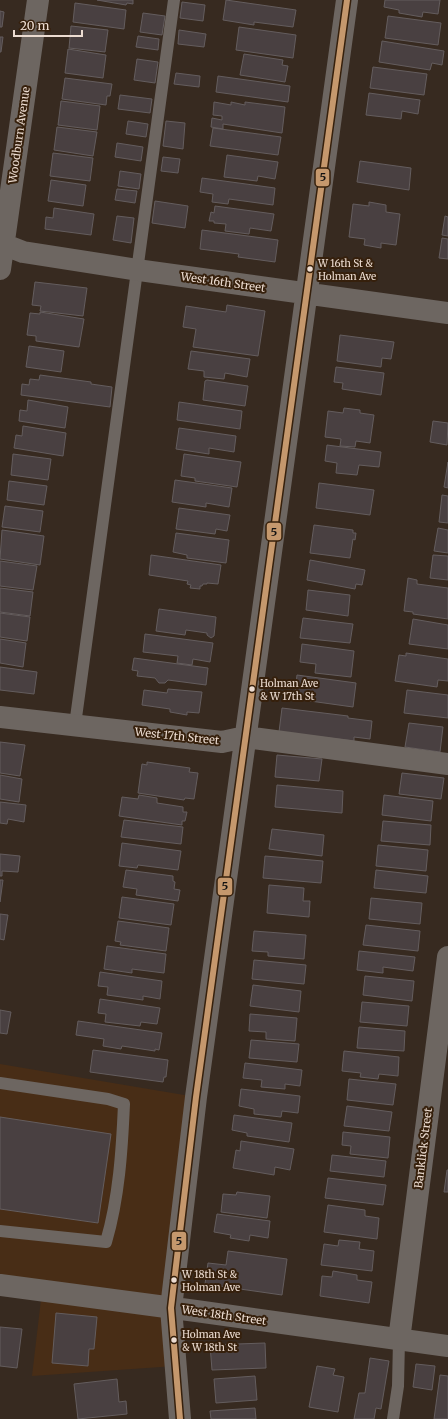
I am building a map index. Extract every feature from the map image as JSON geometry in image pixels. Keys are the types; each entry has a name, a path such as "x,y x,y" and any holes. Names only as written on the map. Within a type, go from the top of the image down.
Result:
{"street":[{"name":"Woodburn Avenue","path":"0,269 2,244 38,0"},
{"path":"180,1419 171,1308 196,1097 347,0"},
{"name":"West 16th Street","path":"2,244 23,252 138,270 448,313"},
{"name":"West 17th Street","path":"0,717 222,742 245,737 448,764"},
{"name":"Banklick Street","path":"399,1340 448,957"},
{"name":"West 18th Street","path":"0,1285 448,1346"}],"lane":[{"path":"75,725 174,0"},
{"path":"0,1083 108,1099 124,1104 121,1160 111,1227 106,1242 0,1232"},
{"path":"393,1419 398,1386 399,1340"}],"shaded area":[{"path":"0,1064 196,1097 175,1366 32,1376 42,1291 0,1285"}],"building":[{"path":"97,0 133,0 133,4 127,3 126,5"},
{"path":"226,0 296,10 293,27 254,22 254,25 223,20"},
{"path":"385,0 440,0 438,14 423,12 422,17 399,13 399,10 384,7"},
{"path":"182,2 205,5 203,21 180,18"},
{"path":"75,3 126,10 124,29 73,22"},
{"path":"0,11 4,12 2,27 0,27"},
{"path":"143,13 165,16 162,35 140,32"},
{"path":"388,16 441,23 438,45 385,38"},
{"path":"71,26 108,30 105,52 69,48"},
{"path":"239,27 296,35 293,58 236,50"},
{"path":"179,30 206,34 204,47 178,44"},
{"path":"138,36 159,39 158,50 136,47"},
{"path":"0,37 3,37 1,52 0,52"},
{"path":"382,41 444,51 442,65 432,63 430,70 379,62"},
{"path":"68,49 106,55 103,78 65,73"},
{"path":"244,54 283,60 282,65 288,66 285,82 240,75"},
{"path":"137,59 158,62 155,83 134,80"},
{"path":"373,67 427,74 424,95 370,88"},
{"path":"176,73 200,76 199,87 174,84"},
{"path":"218,76 290,86 288,102 216,92"},
{"path":"65,78 112,84 110,96 107,96 106,105 62,99"},
{"path":"369,93 420,100 418,114 402,111 401,119 366,115"},
{"path":"120,95 152,99 150,113 118,109"},
{"path":"61,101 100,106 97,130 58,125"},
{"path":"214,102 231,105 231,102 245,105 245,102 285,107 282,133 223,124 223,129 211,127 212,118 222,120 222,116 213,115"},
{"path":"128,121 148,124 146,137 126,134"},
{"path":"166,121 185,123 183,149 163,146"},
{"path":"57,127 97,132 93,156 54,150"},
{"path":"213,128 281,137 278,155 210,146"},
{"path":"117,143 143,147 141,161 115,157"},
{"path":"53,153 93,158 90,181 50,176"},
{"path":"227,155 278,162 275,179 258,176 257,181 224,177"},
{"path":"163,157 180,159 178,173 161,171"},
{"path":"360,161 411,168 409,190 357,182"},
{"path":"120,171 141,174 139,189 118,186"},
{"path":"202,178 275,188 273,205 229,199 228,204 212,202 213,194 200,192"},
{"path":"51,180 86,185 83,206 48,201"},
{"path":"117,189 137,191 135,203 115,200"},
{"path":"155,201 188,206 185,228 152,223"},
{"path":"369,202 386,205 386,212 400,214 396,245 381,243 381,248 364,245 365,239 349,237 353,204 369,206"},
{"path":"215,206 274,214 271,231 250,228 249,234 225,231 226,224 209,221 211,212 214,213"},
{"path":"54,208 94,214 91,235 45,229 46,217 53,218"},
{"path":"117,216 134,218 131,243 113,240"},
{"path":"445,216 448,217 448,236 442,235"},
{"path":"202,230 278,240 275,262 238,257 239,254 200,249"},
{"path":"442,238 448,239 448,259 439,258"},
{"path":"35,282 87,288 83,316 40,311 41,306 32,305"},
{"path":"227,305 265,311 258,356 193,347 196,329 183,327 186,306 226,312"},
{"path":"40,312 84,319 79,347 36,341 36,336 27,335 30,313 40,314"},
{"path":"340,335 394,342 391,359 382,358 381,367 337,361"},
{"path":"29,346 64,351 61,372 26,367"},
{"path":"191,351 250,359 247,377 225,373 224,379 204,377 204,371 188,369"},
{"path":"336,367 384,373 381,395 342,389 343,383 334,382"},
{"path":"40,375 91,382 91,384 112,387 110,407 21,395 22,384 29,385 30,379 39,380"},
{"path":"207,380 248,386 245,406 203,400 205,381"},
{"path":"28,400 68,407 65,428 19,421 20,410 27,411"},
{"path":"179,402 242,411 240,429 177,420"},
{"path":"344,408 360,410 360,413 374,415 370,443 356,441 355,447 340,446 341,439 325,437 328,411 343,413"},
{"path":"433,421 448,423 447,445 430,442"},
{"path":"23,426 66,433 63,456 14,448 16,435 22,436"},
{"path":"179,428 236,436 234,452 209,448 209,454 176,449"},
{"path":"327,445 381,452 379,467 359,465 357,475 336,473 337,463 325,461"},
{"path":"13,454 51,459 48,480 11,475"},
{"path":"184,454 241,462 237,487 195,481 195,478 181,476"},
{"path":"448,462 448,488 444,487"},
{"path":"175,480 232,488 229,507 206,503 206,507 172,502"},
{"path":"9,481 47,486 44,505 7,500"},
{"path":"319,483 374,490 370,515 316,508"},
{"path":"442,495 448,496 448,523 439,522"},
{"path":"5,506 43,511 40,532 2,527"},
{"path":"179,508 230,515 227,531 216,529 215,534 176,529"},
{"path":"314,525 353,530 353,533 356,533 355,540 353,539 350,558 310,553"},
{"path":"438,528 448,530 448,553 434,551"},
{"path":"2,530 44,536 40,565 0,559"},
{"path":"176,533 229,540 226,563 187,558 187,555 173,552"},
{"path":"151,555 221,565 218,584 207,583 200,586 200,589 190,588 191,585 187,584 188,581 149,575"},
{"path":"433,555 448,556 448,580 430,578"},
{"path":"310,560 365,570 362,585 356,584 355,589 307,580"},
{"path":"0,561 37,566 33,590 0,586"},
{"path":"408,578 417,580 417,584 448,588 448,619 413,614 413,612 404,611"},
{"path":"0,588 33,592 30,616 0,612"},
{"path":"308,590 350,595 348,616 306,610"},
{"path":"159,609 216,617 214,636 211,638 207,635 207,633 186,630 185,635 156,631"},
{"path":"0,613 30,617 27,641 0,637"},
{"path":"303,618 353,624 350,643 300,638"},
{"path":"413,619 448,625 448,649 409,644"},
{"path":"145,634 213,643 210,662 193,659 192,665 177,663 178,656 143,652"},
{"path":"0,639 26,643 23,667 0,663"},
{"path":"302,644 354,651 351,677 315,673 316,664 300,662"},
{"path":"406,653 448,659 448,681 438,680 437,687 395,681 399,655 406,656"},
{"path":"134,658 208,668 206,685 168,680 165,683 159,683 155,678 137,676 138,671 132,670"},
{"path":"0,667 37,672 34,694 0,690"},
{"path":"297,675 356,683 353,707 310,701 311,695 295,693"},
{"path":"168,689 202,692 199,713 187,712 187,715 170,712 170,709 142,705 144,690 167,693"},
{"path":"407,690 448,695 448,718 404,713"},
{"path":"282,708 348,716 348,718 372,721 370,739 354,737 354,741 279,732"},
{"path":"409,723 443,727 440,752 405,747"},
{"path":"0,742 25,745 20,776 0,773"},
{"path":"277,755 322,759 319,781 275,777"},
{"path":"147,762 190,768 189,772 198,773 194,799 185,798 184,800 138,793 142,764 147,765"},
{"path":"402,773 444,778 441,799 399,794"},
{"path":"0,775 22,779 19,802 0,799"},
{"path":"277,785 343,791 342,813 275,807"},
{"path":"139,795 157,798 157,803 183,807 183,812 187,812 185,821 182,821 182,825 119,816 122,797 138,799"},
{"path":"384,795 433,801 431,821 382,815"},
{"path":"0,802 26,805 24,822 8,819 7,824 0,823"},
{"path":"124,820 183,827 181,844 121,837"},
{"path":"383,821 431,825 430,845 381,841"},
{"path":"272,829 324,835 322,856 269,849"},
{"path":"122,843 181,851 178,870 138,865 137,868 119,866"},
{"path":"378,845 428,850 426,871 376,866"},
{"path":"0,854 20,856 18,872 2,871 2,876 0,876"},
{"path":"265,856 323,861 321,883 263,878"},
{"path":"126,870 173,876 173,881 175,882 174,889 180,890 178,901 136,895 137,889 123,887"},
{"path":"376,870 428,876 426,893 374,888"},
{"path":"0,880 3,880 0,902"},
{"path":"269,885 304,888 303,901 310,901 309,917 267,913"},
{"path":"122,897 174,904 171,925 119,918"},
{"path":"371,898 422,903 420,924 369,919"},
{"path":"0,914 8,915 4,940 0,939"},
{"path":"118,921 169,928 166,951 120,945 121,942 115,941"},
{"path":"366,925 420,931 418,951 363,945"},
{"path":"254,931 306,935 304,959 268,956 268,952 252,951"},
{"path":"107,946 166,954 164,973 132,969 132,973 104,969"},
{"path":"359,951 415,957 413,971 383,967 383,973 357,970"},
{"path":"254,960 306,965 304,984 252,979"},
{"path":"100,972 162,981 160,999 143,996 143,1000 107,995 108,987 98,986"},
{"path":"365,976 414,981 412,1001 363,995"},
{"path":"253,985 301,991 299,1012 250,1006"},
{"path":"100,999 160,1008 157,1024 141,1022 140,1026 105,1022 106,1014 98,1013"},
{"path":"362,1002 409,1006 407,1026 360,1022"},
{"path":"0,1010 11,1012 7,1034 0,1033"},
{"path":"250,1014 297,1018 295,1041 266,1039 266,1032 249,1031"},
{"path":"78,1021 162,1033 159,1050 155,1049 155,1051 122,1046 121,1049 103,1046 104,1039 76,1035"},
{"path":"359,1027 405,1031 404,1051 357,1048"},
{"path":"251,1040 299,1044 297,1062 249,1058"},
{"path":"93,1050 168,1060 166,1077 164,1077 163,1082 90,1072"},
{"path":"344,1051 399,1057 398,1076 379,1074 378,1079 360,1077 361,1073 342,1071"},
{"path":"245,1063 302,1070 300,1086 285,1084 285,1089 261,1087 262,1080 243,1078"},
{"path":"349,1079 396,1084 393,1105 347,1100"},
{"path":"241,1089 300,1096 298,1113 282,1111 281,1117 254,1114 254,1109 239,1106"},
{"path":"347,1106 392,1112 389,1131 344,1126"},
{"path":"234,1115 292,1123 289,1142 247,1136 247,1133 232,1130"},
{"path":"0,1117 111,1134 98,1223 0,1209"},
{"path":"343,1132 390,1137 388,1158 350,1154 351,1146 342,1145"},
{"path":"241,1141 294,1149 290,1170 275,1167 274,1175 233,1168 236,1150 240,1151"},
{"path":"332,1155 386,1161 384,1177 330,1171"},
{"path":"447,1170 448,1192 444,1192"},
{"path":"328,1178 386,1185 383,1205 325,1198"},
{"path":"237,1192 270,1196 267,1218 221,1212 223,1194 236,1195"},
{"path":"328,1205 365,1210 365,1216 379,1218 377,1239 324,1232"},
{"path":"217,1214 270,1221 268,1238 250,1235 249,1241 230,1238 231,1235 214,1232"},
{"path":"339,1240 360,1242 359,1249 374,1251 372,1271 321,1265 324,1244 338,1246"},
{"path":"228,1251 287,1259 282,1295 205,1284 208,1263 226,1265"},
{"path":"333,1271 357,1275 357,1280 372,1282 369,1303 320,1296 322,1276 332,1277"},
{"path":"56,1313 97,1317 94,1349 89,1349 88,1366 52,1363"},
{"path":"0,1327 22,1329 17,1368 0,1366"},
{"path":"265,1343 266,1368 212,1370 210,1345"},
{"path":"370,1358 389,1361 381,1409 376,1408 374,1419 354,1419 359,1393 365,1393"},
{"path":"416,1364 435,1366 432,1390 413,1387"},
{"path":"317,1366 335,1369 333,1375 344,1377 338,1412 309,1407"},
{"path":"440,1375 448,1376 448,1419 434,1419"},
{"path":"255,1376 257,1400 216,1403 214,1379"},
{"path":"117,1379 119,1402 126,1401 127,1414 78,1419 74,1384"},
{"path":"255,1408 256,1419 211,1419 210,1411"}],"transit line":[{"name":"5","path":"180,1419 171,1308 196,1097 347,0"}],"place":[{"name":"W 16th St & Holman Ave","path":"310,269"},
{"name":"Holman Ave & W 17th St","path":"252,689"},
{"name":"W 18th St & Holman Ave","path":"174,1280"},
{"name":"Holman Ave & W 18th St","path":"174,1340"}]}
